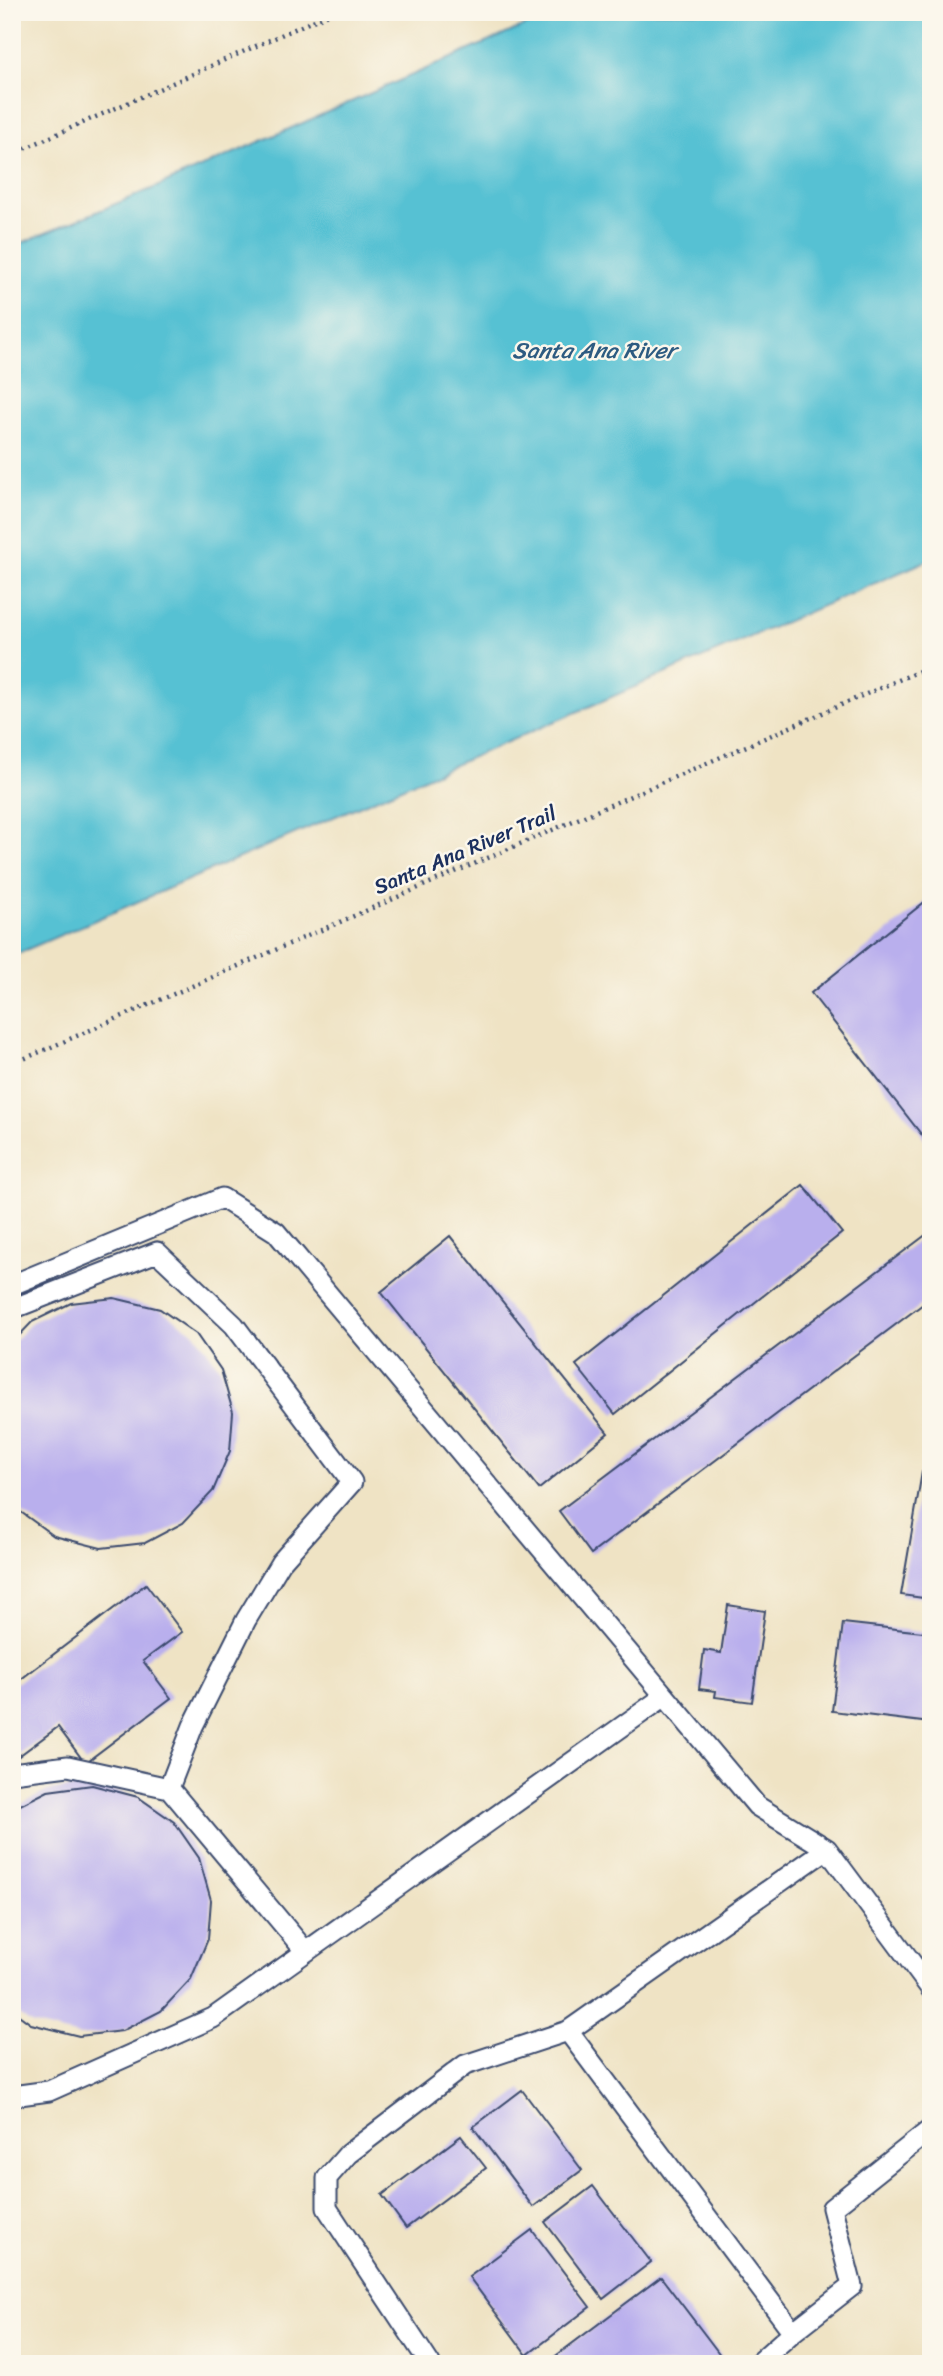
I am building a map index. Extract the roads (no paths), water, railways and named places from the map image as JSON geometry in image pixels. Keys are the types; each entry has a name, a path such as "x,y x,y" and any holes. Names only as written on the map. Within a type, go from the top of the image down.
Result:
{"lane":[{"path":"12,1285 222,1198 276,1232 757,1806 827,1849 931,1989"},
{"path":"12,1309 157,1252 234,1325 352,1482 281,1562 246,1620 193,1726 169,1788"},
{"path":"12,2096 49,2091 213,2018 665,1696"},
{"path":"12,1773 68,1766 169,1788 306,1952"},
{"path":"430,2364 327,2208 327,2178 348,2154 465,2065 568,2031 827,1849"},
{"path":"568,2031 793,2332"},
{"path":"757,2364 852,2286 832,2208 931,2129"}],"water":[{"name":"Santa Ana River","path":"556,12 931,12 931,559 12,956 12,247 154,188"}]}
